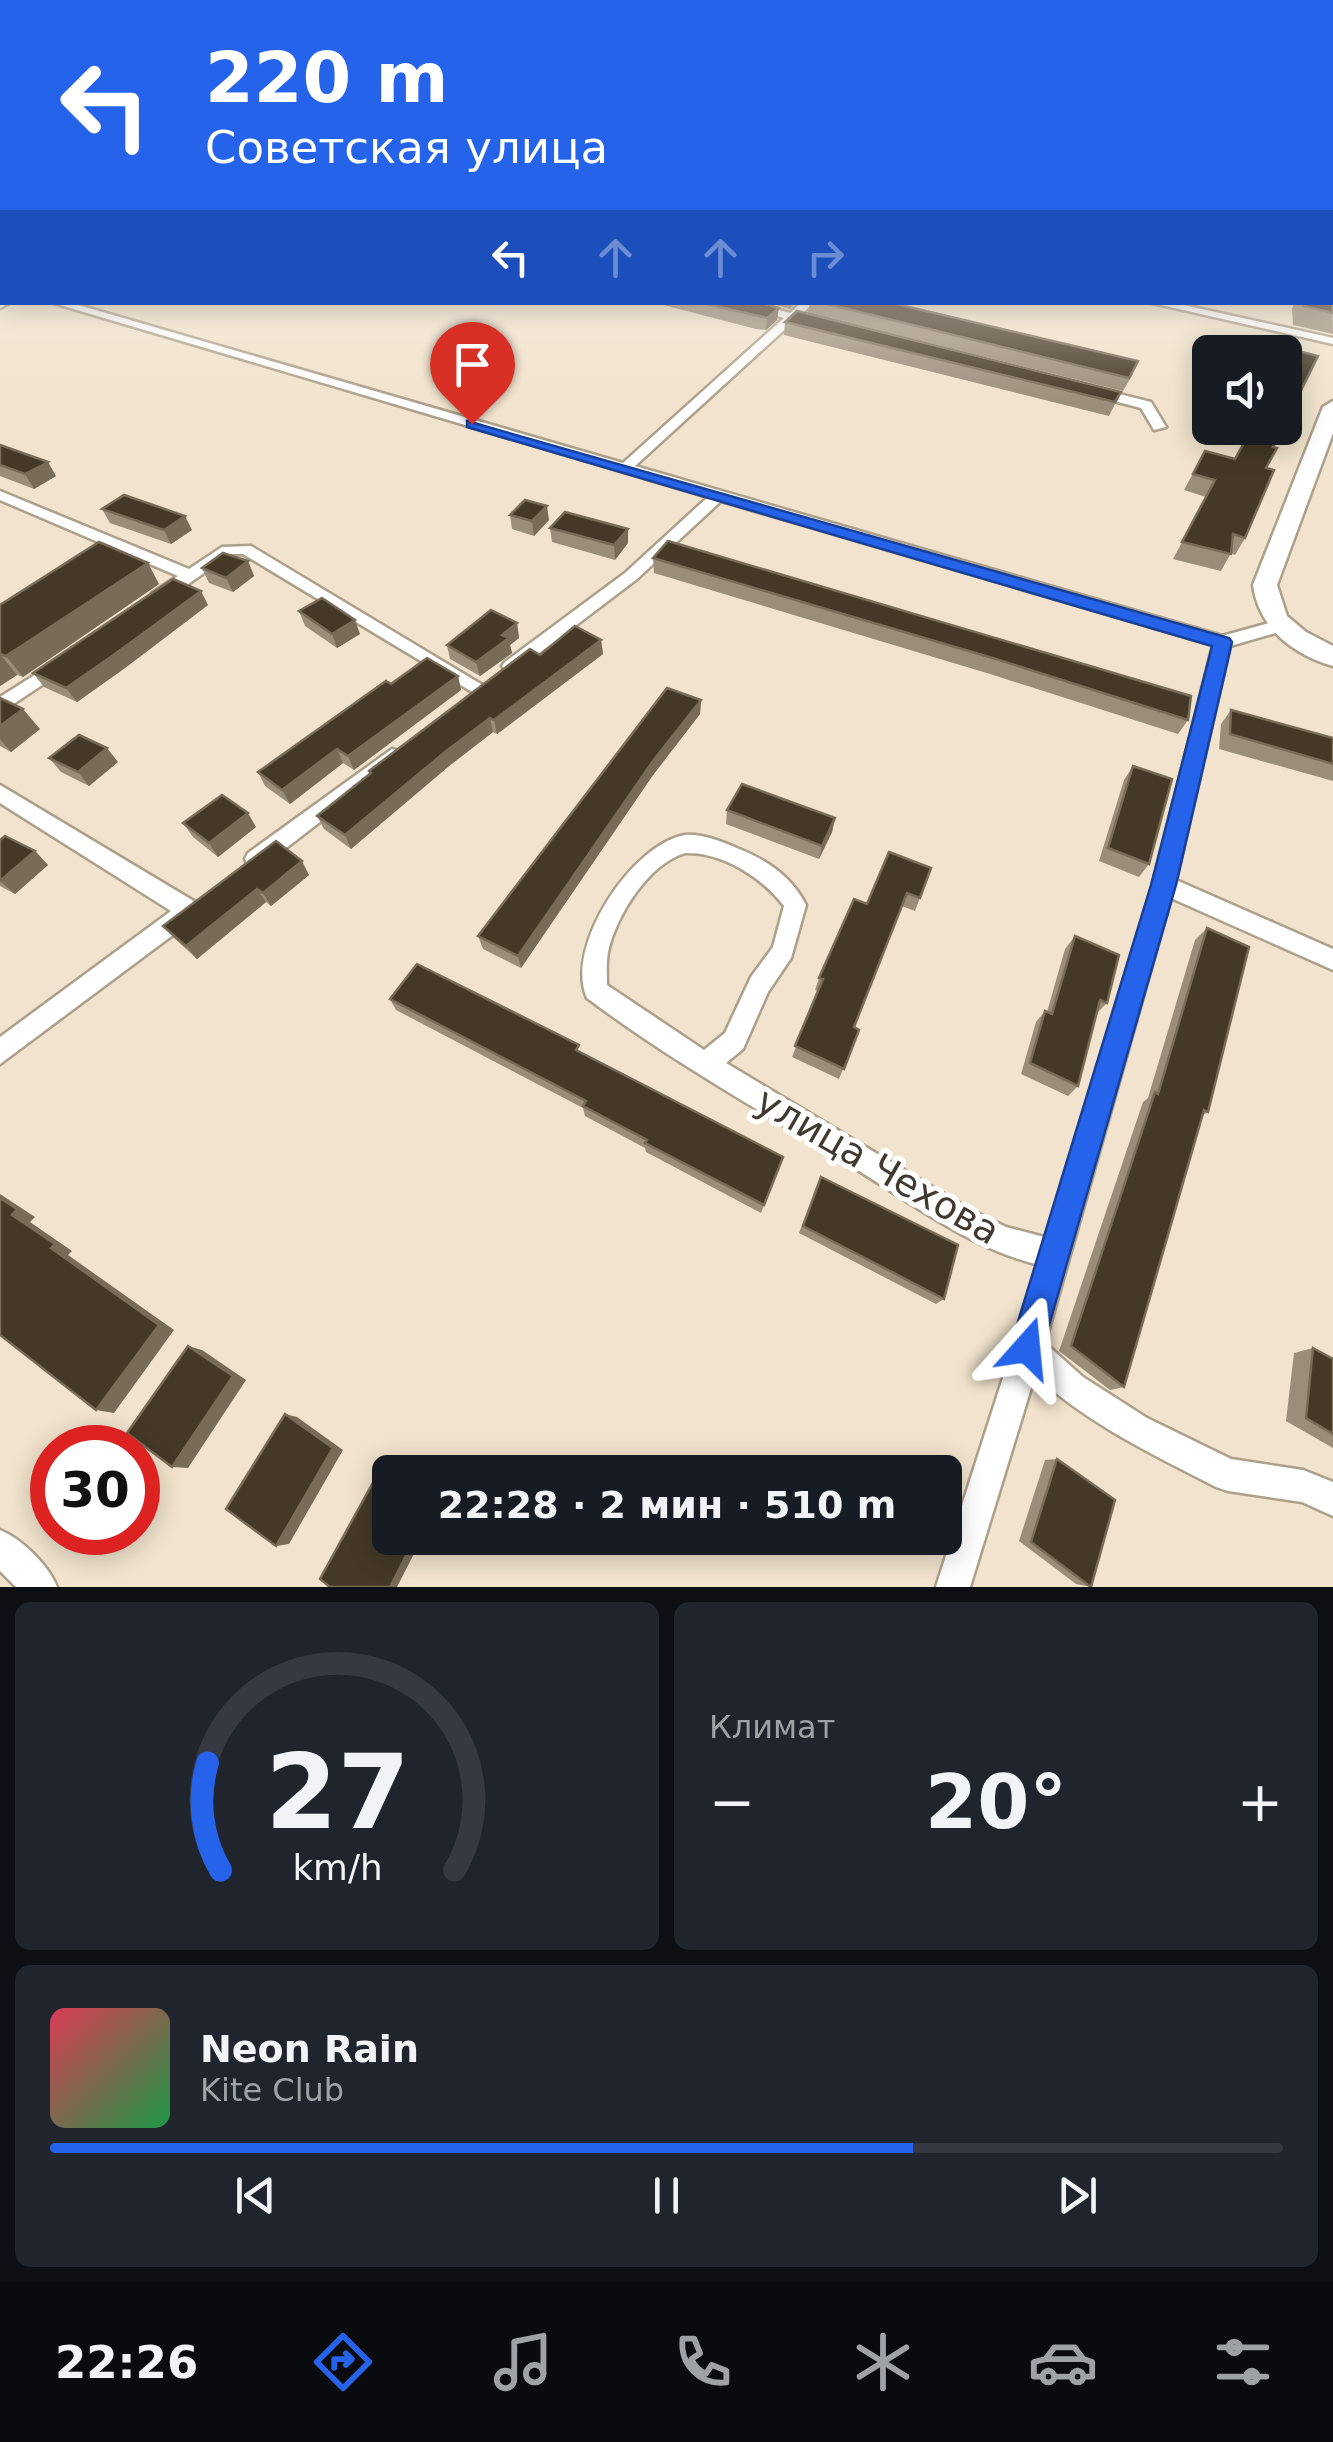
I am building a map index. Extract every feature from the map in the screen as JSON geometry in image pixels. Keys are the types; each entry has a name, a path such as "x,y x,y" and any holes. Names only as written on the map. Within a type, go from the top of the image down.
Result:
{"main road":[{"path":"1333,408 1265,585 1267,607 1280,626 1333,657"}],"street":[{"path":"66,305 1222,642 1280,626"},
{"path":"747,305 830,326"},
{"path":"624,469 807,305"},
{"path":"1167,305 1333,341"},
{"path":"1071,386 1146,404 1159,427"},
{"path":"0,495 190,575"},
{"path":"143,608 227,550 246,548 473,695 631,576 718,496"},
{"path":"952,1587 1056,1255 1164,885 1222,642"},
{"path":"0,706 79,651"},
{"path":"235,875 404,747"},
{"path":"0,793 196,904 0,1052"},
{"name":"улица Чехова","path":"704,1066 734,1042 759,985 783,951 795,905 784,885 744,860 700,844 686,844 665,849 640,870 598,952 595,990 650,1032 704,1066 850,1150 929,1202 999,1238 1056,1255"},
{"path":"1164,885 1333,960"},
{"path":"1027,1348 1072,1388 1136,1429 1197,1460 1228,1474 1303,1486 1333,1499"},
{"path":"0,1548 40,1587"}],"building":[{"path":"711,305 779,308 767,318"},
{"path":"831,305 901,305 1138,361 1129,378"},
{"path":"1333,305 1333,313 1304,306"},
{"path":"797,311 1121,392 1115,402 785,322"},
{"path":"1302,352 1318,356 1302,388"},
{"path":"0,445 48,462 25,474 0,465"},
{"path":"1243,445 1277,448 1266,468 1274,470 1245,538 1233,534 1231,554 1182,542 1215,480 1193,474 1205,451 1235,459"},
{"path":"124,495 185,516 164,530 102,509"},
{"path":"525,500 547,506 532,521 510,515"},
{"path":"565,512 628,529 614,545 550,528"},
{"path":"668,541 1191,696 1188,720 653,558"},
{"path":"99,542 148,563 6,656 0,654 0,605"},
{"path":"223,553 248,561 226,578 202,568"},
{"path":"173,579 201,591 66,688 33,673"},
{"path":"322,598 355,620 332,634 299,611"},
{"path":"491,610 517,623 502,635 509,638 476,662 447,645"},
{"path":"575,626 601,640 445,752 345,835 317,816 369,771 530,649 540,655"},
{"path":"427,658 458,676 348,756 337,749 282,790 258,772 386,681 391,684"},
{"path":"667,688 701,700 653,761 518,956 478,936"},
{"path":"0,698 23,709 0,726"},
{"path":"1231,710 1333,738 1333,764 1230,734"},
{"path":"79,735 107,748 78,772 49,758"},
{"path":"1133,766 1172,779 1149,864 1108,848"},
{"path":"742,784 835,818 822,846 727,810"},
{"path":"222,795 248,813 209,843 183,823"},
{"path":"5,836 35,851 0,881 0,840"},
{"path":"276,841 302,861 263,893 257,889 186,946 163,926"},
{"path":"889,852 931,868 920,898 907,893 854,1027 859,1030 844,1069 795,1046 823,979 819,978 854,899 867,904"},
{"path":"1207,928 1249,947 1208,1112 1204,1110 1124,1387 1071,1346 1155,1092 1158,1094"},
{"path":"1075,936 1119,955 1107,1003 1100,1000 1078,1086 1030,1063 1045,1011 1052,1014"},
{"path":"417,964 579,1045 576,1050 783,1157 764,1205 645,1143 647,1140 583,1106 586,1101 390,999"},
{"path":"821,1177 958,1245 944,1299 803,1226"},
{"path":"0,1198 17,1209 12,1215 55,1244 51,1248 159,1325 96,1410 0,1335"},
{"path":"188,1346 233,1376 172,1467 160,1458 160,1425 133,1425"},
{"path":"1313,1348 1333,1359 1333,1434 1306,1418"},
{"path":"285,1414 333,1448 276,1546 226,1509"},
{"path":"1057,1459 1115,1500 1091,1587 1031,1542"},
{"path":"372,1484 372,1555 406,1555 390,1587 330,1587 320,1579"}],"route":[{"path":"472,424 1222,642 1164,885 1027,1348"}]}
